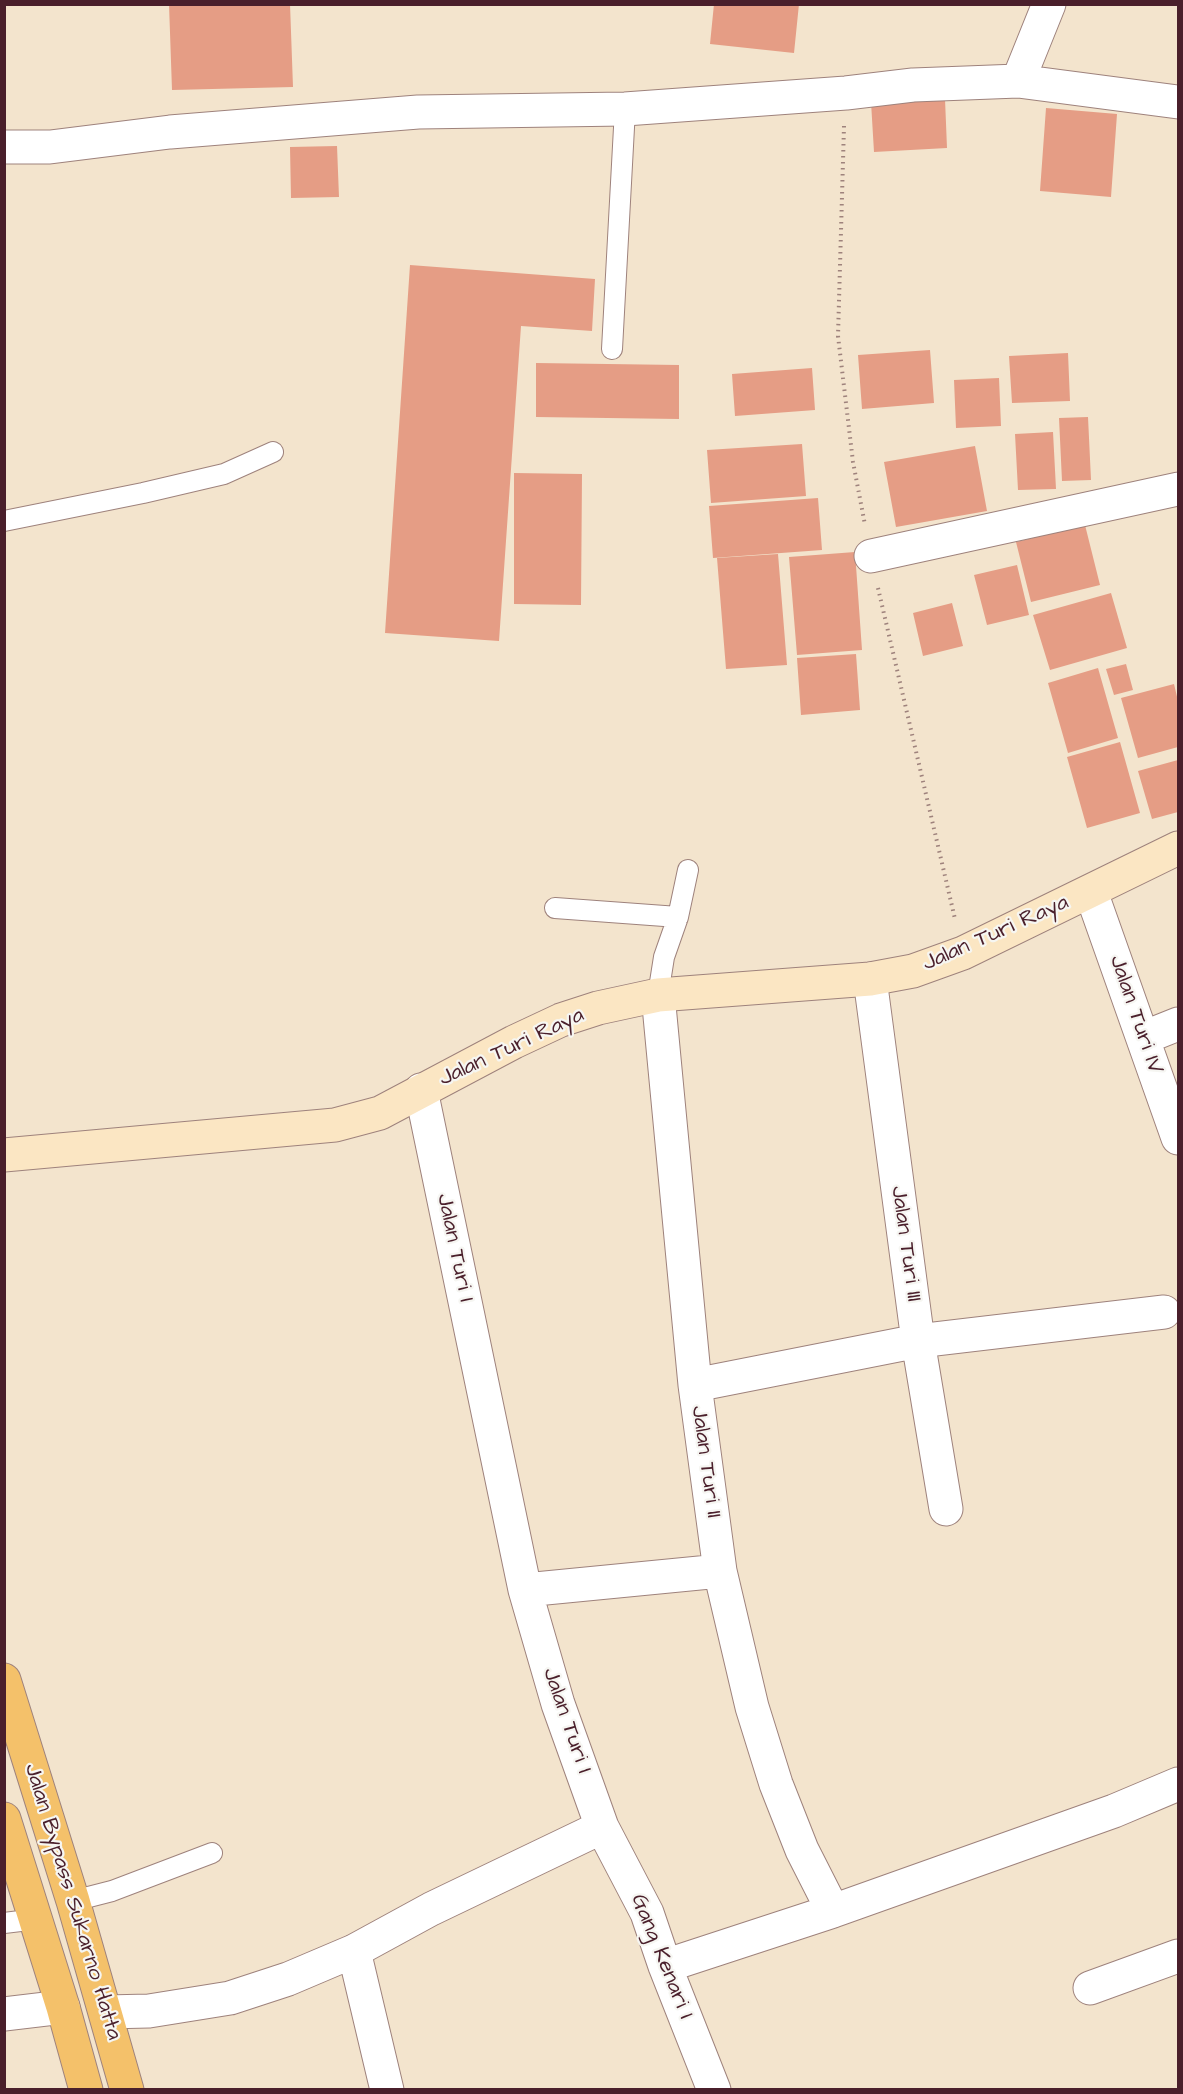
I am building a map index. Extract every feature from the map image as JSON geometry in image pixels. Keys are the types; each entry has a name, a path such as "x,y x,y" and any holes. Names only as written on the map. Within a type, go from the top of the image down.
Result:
{"highway":[{"name":"Jalan Bypass Sukarno Hatta","path":"4,1680 73,1901 127,2090"},
{"name":"Jalan Bypass Sukarno Hatta","path":"4,1819 37,1919 86,2090"}],"street":[{"path":"1018,81 1049,4"},
{"path":"4,147 50,147 170,132 418,112 625,109 846,93 913,85 1018,81 1179,102"},
{"path":"871,556 1179,489"},
{"name":"Jalan Turi Raya","path":"4,1155 335,1125 380,1113 514,1042 561,1020 598,1008 658,995 870,979 913,970 963,952 1179,848"},
{"name":"Jalan Turi IV","path":"1091,892 1179,1138"},
{"name":"Jalan Turi III","path":"870,979 918,1341 946,1509"},
{"name":"Jalan Turi II","path":"658,995 694,1384 720,1571 752,1707 776,1784 802,1850 833,1911"},
{"path":"1143,1038 1179,1024"},
{"name":"Jalan Turi I","path":"421,1090 525,1590 558,1704 602,1827"},
{"path":"694,1384 918,1341 1164,1312"},
{"path":"525,1590 720,1571"},
{"path":"665,1966 833,1911 1114,1811 1179,1784"},
{"path":"106,2013 149,2011 230,1998 288,1979 354,1951 431,1910 602,1827"},
{"name":"Gang Kenari I","path":"602,1827 647,1913 665,1966 714,2090"},
{"path":"354,1951 387,2090"},
{"path":"1090,1988 1179,1956"},
{"path":"4,2014 63,2007"}],"lane":[{"path":"612,349 625,109"},
{"path":"4,521 224,474 273,452"},
{"path":"658,995 664,957 678,917 688,870"},
{"path":"555,908 678,917"},
{"path":"73,1901 112,1891 212,1853"},
{"path":"4,1923 37,1919"}],"path":[{"path":"846,93 838,336 853,462 871,556 963,952"}],"building":[{"path":"169,4 290,4 293,87 172,90"},
{"path":"714,4 799,4 794,53 710,44"},
{"path":"945,99 947,148 874,152 871,102"},
{"path":"1046,108 1117,114 1111,197 1040,191"},
{"path":"337,146 339,197 291,198 290,147"},
{"path":"410,265 595,279 592,331 521,326 499,641 385,633"},
{"path":"930,350 934,403 862,409 858,355"},
{"path":"1068,353 1070,401 1012,403 1009,356"},
{"path":"536,363 679,365 679,419 536,417"},
{"path":"812,368 815,410 735,416 732,374"},
{"path":"999,378 1001,426 956,428 954,380"},
{"path":"1088,417 1091,480 1062,481 1059,418"},
{"path":"1053,432 1056,489 1018,490 1015,434"},
{"path":"802,444 806,496 711,503 707,450"},
{"path":"975,446 987,511 896,527 884,462"},
{"path":"514,473 582,474 581,605 514,604"},
{"path":"818,498 822,550 713,558 709,506"},
{"path":"1085,525 1100,585 1031,602 1016,542"},
{"path":"855,552 862,650 797,655 789,557"},
{"path":"778,554 787,665 726,669 717,558"},
{"path":"1017,565 1029,615 987,625 974,575"},
{"path":"1111,593 1127,648 1050,670 1033,615"},
{"path":"952,603 963,646 923,656 913,613"},
{"path":"856,654 860,710 801,715 797,658"},
{"path":"1126,664 1133,690 1114,695 1106,669"},
{"path":"1098,668 1118,738 1068,753 1048,683"},
{"path":"1174,684 1178,701 1178,747 1138,758 1121,698"},
{"path":"1120,742 1140,813 1087,828 1067,757"},
{"path":"1178,760 1178,812 1152,819 1138,771"}]}
